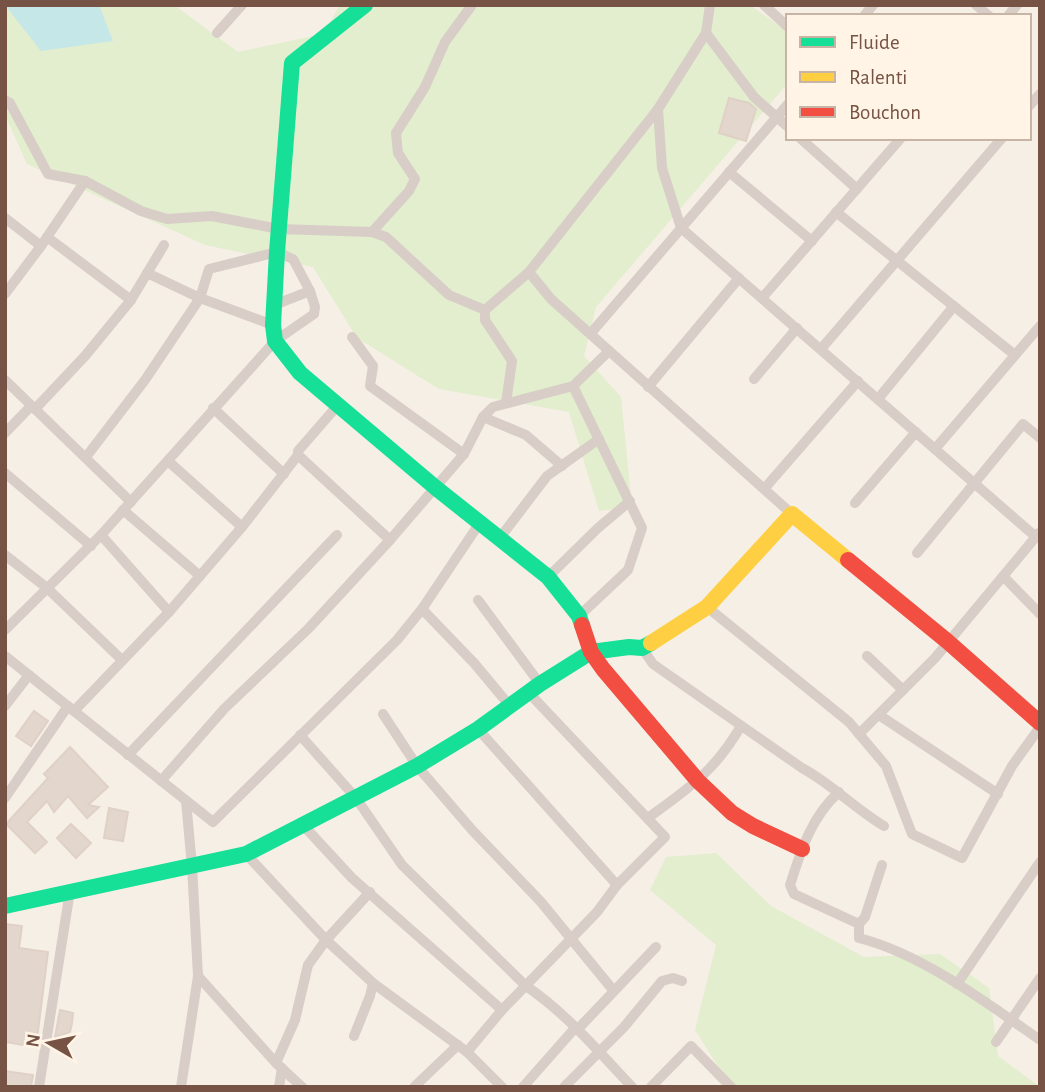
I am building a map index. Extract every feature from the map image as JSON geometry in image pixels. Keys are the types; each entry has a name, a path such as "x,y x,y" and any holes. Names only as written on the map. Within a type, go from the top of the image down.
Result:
{"street":[{"path":"217,33 242,5"},
{"path":"274,333 277,253 292,63 365,5"},
{"path":"372,232 410,191 415,179 398,153 396,134 425,87 445,42 472,5"},
{"path":"506,403 512,361 485,320 485,310 529,272 658,109 706,33 710,5"},
{"path":"768,7 786,25"},
{"path":"706,33 754,97 786,125"},
{"path":"5,100 10,103 48,174 85,181 141,211 167,219 212,216 279,229 372,232 386,237 449,295 485,310"},
{"path":"591,333 786,106"},
{"path":"658,109 662,168 681,228 974,483 1038,535 903,690 859,734"},
{"path":"802,140 857,189"},
{"path":"762,298 899,140"},
{"path":"821,349 1000,140"},
{"path":"729,172 812,240"},
{"path":"5,294 85,181"},
{"path":"836,212 1015,355"},
{"path":"5,218 131,300"},
{"path":"5,433 85,356 131,300 164,245"},
{"path":"5,630 101,535 168,461 274,333 314,314 315,307 310,291 293,259 277,253 209,269 200,298 145,380 86,457"},
{"path":"529,272 551,299 648,387 792,514 947,641 1040,725 1024,746 962,858 912,834 886,766 859,734 841,715 707,607"},
{"path":"147,273 274,333 300,373 436,488 548,577 579,616 592,652 603,669 698,781 744,822 802,849"},
{"path":"648,387 740,278"},
{"path":"274,305 310,291"},
{"path":"878,399 954,306"},
{"path":"754,379 797,328"},
{"path":"935,449 1039,329"},
{"path":"352,337 373,366 370,386 464,454"},
{"path":"161,781 224,709 309,628 436,488 464,454 483,416 493,407 573,386 610,351"},
{"path":"5,380 86,457 127,506 200,576"},
{"path":"764,489 858,381"},
{"path":"573,386 642,528 628,570 579,616"},
{"path":"5,798 71,709 169,612 242,527 298,456 298,451 338,405"},
{"path":"213,408 284,474"},
{"path":"483,416 526,435 562,466"},
{"path":"917,553 1023,424 1040,439"},
{"path":"855,503 916,432"},
{"path":"499,538 547,476 599,439"},
{"path":"298,456 390,540"},
{"path":"168,461 242,527"},
{"path":"5,473 91,546"},
{"path":"548,577 630,501"},
{"path":"5,906 246,854 416,766 478,729 592,652 642,648 707,607 792,514"},
{"path":"5,656 212,822 397,640 422,609 480,524"},
{"path":"101,535 169,612"},
{"path":"128,755 337,535"},
{"path":"5,555 47,588 122,660"},
{"path":"1003,576 1040,614"},
{"path":"414,1087 462,1048 502,1010 665,837 578,747 535,688 478,600"},
{"path":"422,609 474,663 510,706"},
{"path":"642,648 653,664 884,826"},
{"path":"867,656 903,690"},
{"path":"5,706 29,675"},
{"path":"383,714 416,766 541,902 613,990"},
{"path":"879,715 998,794"},
{"path":"649,818 698,781 721,758 741,726"},
{"path":"478,729 617,885"},
{"path":"300,735 356,798 405,869 526,986 547,1001 632,1087"},
{"path":"839,792 813,824 790,885 794,894 859,924"},
{"path":"181,1087 198,976 186,800"},
{"path":"303,825 352,878 502,1010"},
{"path":"246,854 326,940 373,983 462,1048 502,1087"},
{"path":"957,984 1040,862"},
{"path":"882,865 865,917 859,924 859,939 878,943 957,984 1040,1040"},
{"path":"39,1087 70,891"},
{"path":"279,1087 279,1066 295,1020 308,965 326,940 370,892"},
{"path":"523,1087 656,947"},
{"path":"198,976 279,1066 302,1087"},
{"path":"564,1087 624,1027 663,981 673,978 682,981"},
{"path":"996,1042 1040,978"},
{"path":"354,1036 373,983"},
{"path":"651,1087 691,1046 731,1087"}],"green space":[{"path":"5,5 174,5 238,52 323,34 340,5 750,5 786,31 786,85 596,307 584,356 621,397 632,507 599,511 569,412 439,389 357,338 313,267 205,245 27,164 5,115"},
{"path":"716,853 771,906 864,957 940,954 989,988 998,1056 1040,1087 731,1087 695,1030 716,945 650,890 666,857"}],"water":[{"path":"5,5 99,5 113,41 41,51"}],"building":[{"path":"729,98 749,103 756,109 746,141 719,133"},
{"path":"34,711 48,721 31,746 16,736"},
{"path":"70,747 108,787 88,805 99,807 87,818 68,796 54,812 47,801 27,822 47,842 35,853 6,824 48,778 44,774"},
{"path":"109,808 128,812 123,841 104,838"},
{"path":"71,824 91,843 76,858 57,838"},
{"path":"5,924 22,926 19,948 48,952 36,1047 5,1042"},
{"path":"60,1010 73,1013 72,1023 70,1032 55,1037"},
{"path":"5,1071 33,1075 31,1087 5,1087"}],"traffic: fast":[{"path":"365,5 292,63 277,252 273,325 275,341 300,373 436,488 548,577 579,616 582,625"},
{"path":"5,906 246,854 417,766 478,729 540,684 591,652 642,648 651,643"}],"traffic: slow":[{"path":"651,643 707,607 792,514 848,560"}],"traffic: jam":[{"path":"848,560 947,641 1040,723"},
{"path":"582,625 591,652 603,669 698,781 732,813 802,849"}]}
